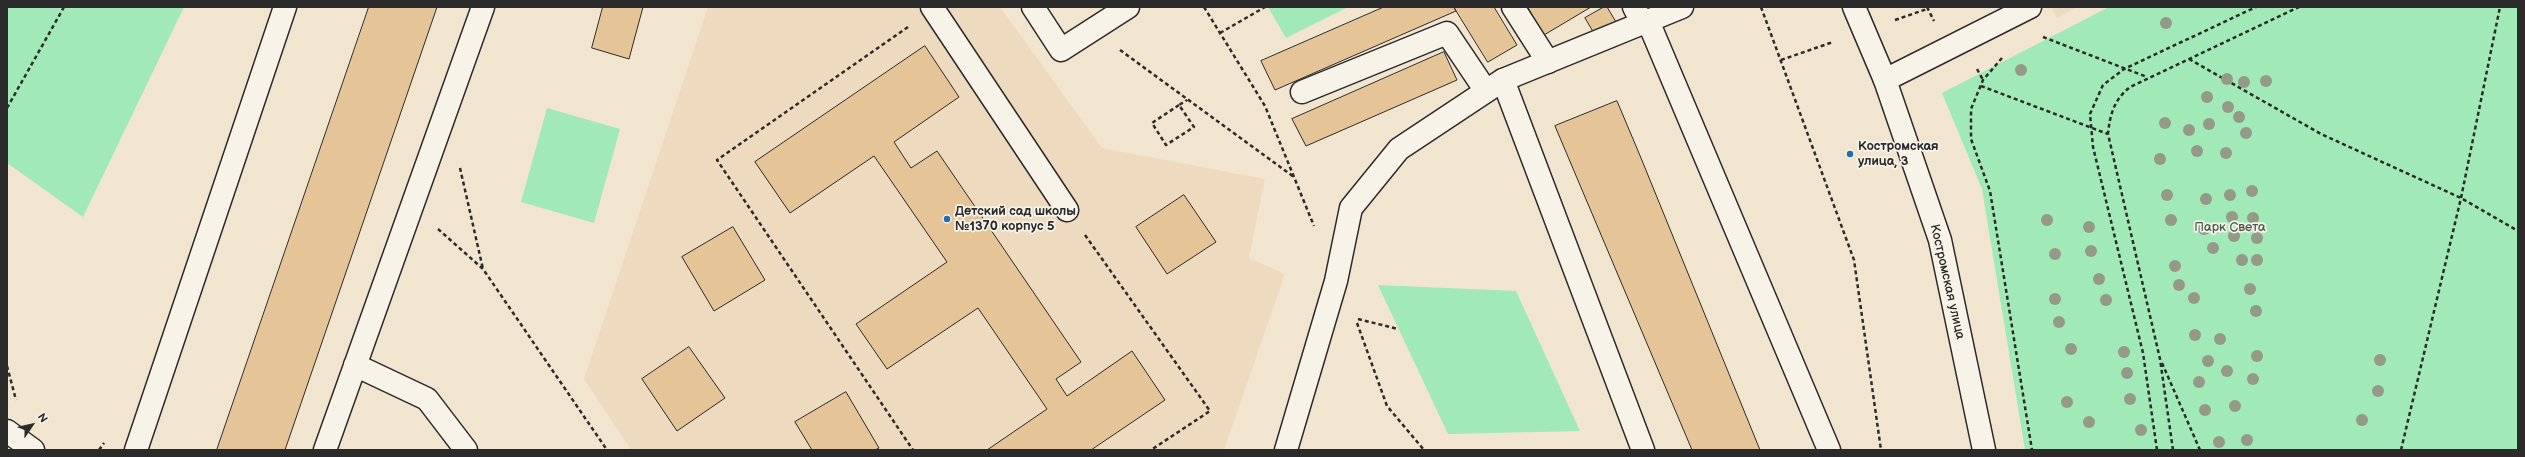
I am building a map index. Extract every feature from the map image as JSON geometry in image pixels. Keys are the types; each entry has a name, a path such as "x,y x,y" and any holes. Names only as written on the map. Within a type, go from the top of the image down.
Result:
{"street":[{"path":"136,450 285,7"},
{"path":"325,450 483,7"},
{"path":"1033,7 1061,50 1128,7"},
{"path":"1513,7 1548,62"},
{"path":"1286,450 1336,281 1351,208 1399,149 1494,86 1642,17 1682,7"},
{"name":"Костромская улица","path":"1854,7 1885,80 1940,240 1984,450"},
{"path":"1885,80 2030,7"},
{"path":"933,8 1067,210"},
{"path":"1642,17 1829,450"},
{"path":"1302,92 1446,33 1494,86 1643,450"},
{"path":"355,365 427,399 466,450"},
{"path":"7,431 33,450"}],"path":[{"path":"7,108 64,7"},
{"path":"1204,7 1265,106 1314,227"},
{"path":"1220,33 1265,7"},
{"path":"1761,7 1854,260 1881,450"},
{"path":"2157,450 2143,353 2093,147 2090,128 2090,114 2103,86 2124,69 2256,7"},
{"path":"2173,450 2160,359 2108,134 2110,117 2118,97 2147,77 2299,7"},
{"path":"2401,450 2461,198 2500,7"},
{"path":"913,450 718,160 933,8"},
{"path":"1092,30 1294,177"},
{"path":"2036,34 2147,77"},
{"path":"2006,54 1981,86 1971,109 1971,139 1990,190 2032,450"},
{"path":"2188,58 2321,134 2461,198 2518,231"},
{"path":"1981,86 2108,134"},
{"path":"1179,105 1194,127 1166,145 1152,123 1179,105 1187,100"},
{"path":"459,163 483,269"},
{"path":"412,206 483,269 607,450"},
{"path":"1067,210 1210,411 1151,450"},
{"path":"1398,329 1356,319 1387,406 1424,450"},
{"path":"2160,359 2200,450"}],"shaded area":[{"name":"Детский сад школы №1370 корпус 5","path":"708,7 1000,7 1102,148 1265,179 1249,258 1285,274 1224,450 631,450 584,379"},
{"path":"2051,7 2077,7 2057,18"}],"green space":[{"path":"7,7 184,7 83,217 7,163"},
{"path":"1268,7 1348,7 1286,38"},
{"name":"Парк Света","path":"2109,7 2518,7 2518,450 2025,450 1982,189 1942,93"},
{"path":"547,108 620,129 594,223 521,202"},
{"path":"1378,285 1516,291 1580,431 1448,434"}],"building":[{"path":"369,7 437,7 285,450 217,450"},
{"path":"603,7 643,7 629,59 592,48"},
{"path":"1384,7 1454,7 1456,11 1275,90 1261,61"},
{"path":"1454,7 1494,7 1517,45 1488,62"},
{"path":"1528,7 1591,7 1544,35"},
{"path":"1604,7 1607,7 1616,22 1595,35 1585,18"},
{"path":"925,46 959,97 894,142 911,168 937,151 1081,362 1056,379 1067,396 1132,351 1165,400 1091,450 987,450 1047,409 978,308 887,369 856,324 947,262 874,156 790,213 755,162"},
{"path":"1444,52 1457,80 1306,146 1292,119"},
{"path":"1617,101 1760,450 1692,450 1555,126"},
{"path":"1184,195 1216,242 1167,274 1136,227"},
{"path":"733,227 765,280 714,311 682,257"},
{"path":"689,347 725,398 677,431 642,379"},
{"path":"846,392 879,448 875,450 812,450 795,422"}],"place":[{"name":"Костромская улица, 3","path":"1850,154"},
{"name":"Детский сад школы №1370 корпус 5","path":"947,219"}]}
